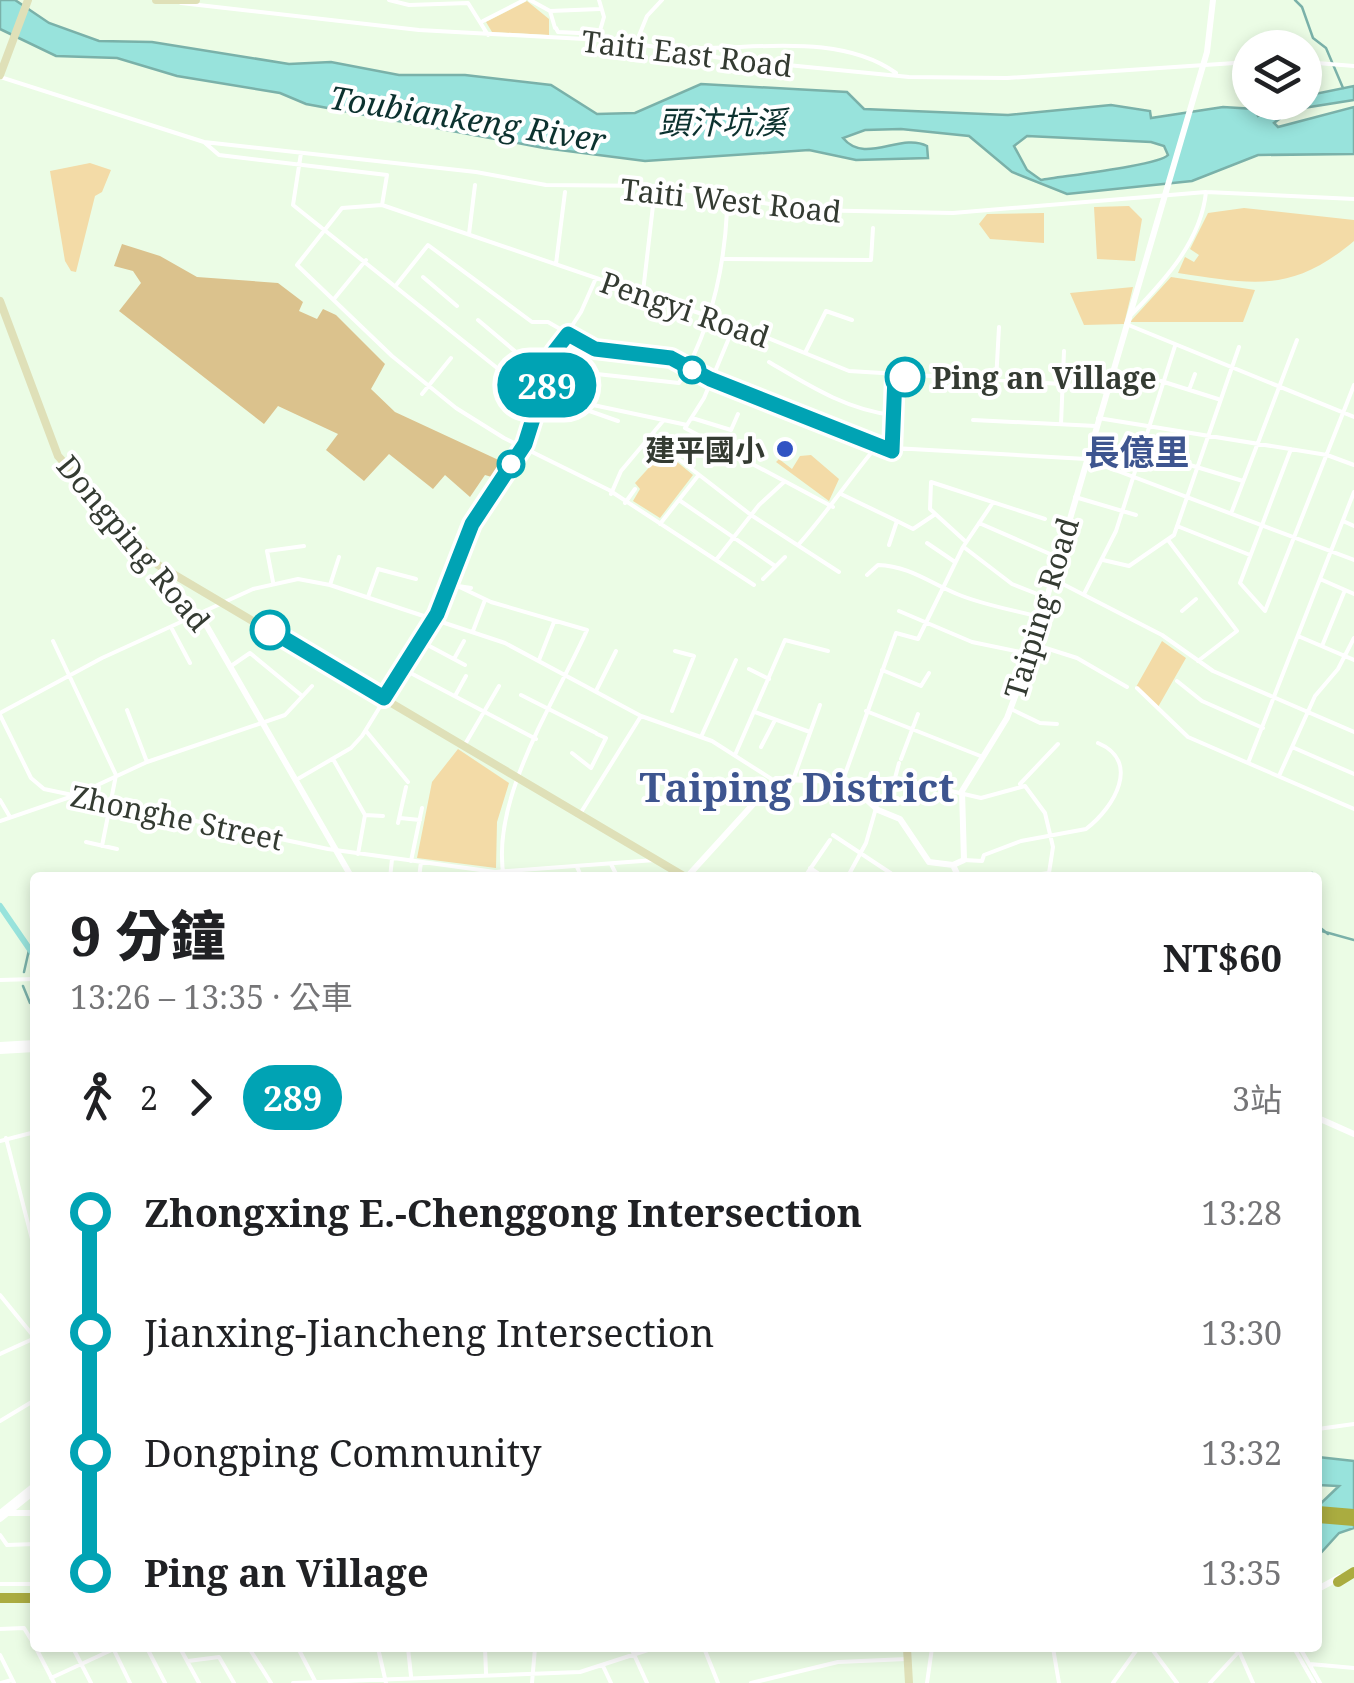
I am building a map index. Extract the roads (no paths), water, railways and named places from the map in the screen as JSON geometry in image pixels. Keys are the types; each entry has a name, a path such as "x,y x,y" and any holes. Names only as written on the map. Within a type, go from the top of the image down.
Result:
{"highway":[{"path":"1322,1515 1354,1517"},
{"path":"1338,1582 1354,1572"},
{"path":"0,1593 30,1594"}],"main road":[{"path":"0,76 28,0"},
{"path":"156,0 196,0"},
{"name":"Dongping Road","path":"0,301 58,456 158,565"},
{"path":"158,565 677,872"},
{"path":"907,1652 910,1683"}],"street":[{"path":"388,0 409,5 440,1 472,4 488,34"},
{"path":"483,21 527,0 542,4 550,12 558,32 599,34 604,17 598,0"},
{"path":"636,43 640,30 662,0"},
{"name":"Taiping Road","path":"962,794 1011,709 1030,654 1160,196 1206,52 1213,0"},
{"name":"Taiti East Road","path":"177,2 488,34 636,43 727,59 909,76 1007,78 1232,63"},
{"path":"550,12 600,9"},
{"path":"547,37 556,28"},
{"path":"692,48 833,49 873,57 896,73"},
{"path":"1322,63 1354,66"},
{"name":"Taiti West Road","path":"0,76 204,142 546,185 658,186 772,206 867,214 984,212 1206,192 1354,199"},
{"path":"162,130 166,123"},
{"path":"204,142 218,155 387,175 382,205 346,206 297,265 429,386 469,417 611,494 754,585"},
{"path":"300,153 293,205 397,284 541,403"},
{"path":"470,234 475,185"},
{"path":"556,264 565,192"},
{"name":"Taiping Road","path":"1125,324 1178,262 1201,216 1206,192"},
{"path":"643,294 654,197"},
{"name":"Pengyi Road","path":"382,205 708,316 806,351 849,371 1062,384 1106,392"},
{"path":"478,320 529,363 550,371 676,384 687,368 708,316 725,259 727,211"},
{"path":"725,259 871,260 872,228"},
{"path":"397,284 428,245 532,322 548,322 595,349 666,357 712,380 876,447 892,451 1086,459 1354,560"},
{"path":"333,300 366,260"},
{"path":"423,277 457,306"},
{"path":"296,780 333,759 366,731 420,642 451,584 472,524 522,446 544,396 554,352 568,334 596,278"},
{"path":"806,351 826,311 852,320"},
{"path":"1125,324 1354,418"},
{"path":"686,427 712,380 734,326"},
{"path":"996,380 999,327"},
{"path":"1232,511 1298,340"},
{"path":"1084,594 1103,560 1122,510 1174,346"},
{"path":"1103,560 1129,566 1168,540 1177,526 1239,347"},
{"path":"1060,424 1064,351"},
{"path":"422,394 451,358"},
{"path":"769,362 830,396 871,413 893,415"},
{"path":"1189,390 1195,374"},
{"path":"892,451 895,376"},
{"path":"1161,381 1218,399"},
{"path":"1291,449 1240,583 1265,611 1354,385"},
{"path":"544,396 618,421"},
{"path":"593,406 686,427 833,507"},
{"path":"603,416 606,409"},
{"path":"692,418 732,430 738,414"},
{"path":"611,494 621,472 664,419"},
{"path":"972,420 1147,425 1327,455 1354,465"},
{"path":"798,545 833,507 876,447"},
{"path":"666,450 751,514 838,572"},
{"path":"1140,450 1243,481"},
{"path":"660,524 698,475"},
{"path":"716,560 751,514 784,482"},
{"path":"1045,519 931,482 929,500 934,516 1012,584 1046,597"},
{"path":"626,503 635,489"},
{"path":"1248,763 1354,492"},
{"path":"841,494 913,529 934,516"},
{"path":"1075,498 1136,515"},
{"path":"679,500 775,566"},
{"path":"846,782 866,711 896,633 918,640 964,544 992,504"},
{"path":"889,546 897,521"},
{"path":"1343,521 1354,526"},
{"path":"979,523 1057,557"},
{"path":"1177,526 1250,555"},
{"path":"1168,540 1236,631 1198,661"},
{"path":"927,542 955,562"},
{"path":"304,546 267,551 273,582 298,579 330,586 473,631 540,658 641,716 702,737 772,780 846,782 896,778 988,798 1020,785 1058,744"},
{"path":"330,586 339,557"},
{"path":"763,579 785,557"},
{"path":"866,575 883,564 960,596 1040,618"},
{"name":"Dongping Road","path":"158,565 199,616 231,666 349,872"},
{"path":"368,597 378,569 416,578"},
{"path":"1050,579 1162,636 1198,661 1354,732"},
{"path":"1320,580 1354,594"},
{"name":"Zhonghe Street","path":"273,582 69,675 0,714 36,784 337,850 484,872"},
{"path":"451,584 471,588"},
{"path":"451,584 484,600 587,630 518,780 503,828 503,872"},
{"path":"1322,646 1345,590"},
{"path":"473,631 484,600"},
{"path":"1182,610 1196,600"},
{"path":"900,611 972,642 1030,654"},
{"path":"540,658 554,622"},
{"path":"172,629 190,663"},
{"path":"1298,636 1354,660"},
{"path":"1279,776 1315,696 1346,657 1354,638"},
{"path":"735,755 786,639 828,651"},
{"path":"53,641 116,774 102,846"},
{"path":"420,642 466,664"},
{"path":"454,659 464,642"},
{"path":"1033,644 1084,662 1127,687"},
{"path":"596,692 616,651"},
{"path":"672,711 694,656 676,651"},
{"path":"231,666 250,653 302,696"},
{"path":"702,737 736,660"},
{"path":"749,668 770,679"},
{"path":"403,669 537,740"},
{"path":"882,670 922,686 929,673"},
{"path":"454,696 466,676"},
{"path":"1177,681 1202,701 1263,728"},
{"path":"0,821 76,795 148,762 285,715 312,686"},
{"path":"464,746 499,686"},
{"path":"1137,688 1185,735 1354,809"},
{"path":"522,695 606,738 591,768 572,753"},
{"path":"792,780 820,705"},
{"path":"1011,709 1040,723 1057,724"},
{"path":"128,710 148,762"},
{"path":"866,711 983,757"},
{"path":"756,712 810,732"},
{"path":"896,778 918,714"},
{"path":"579,815 641,716"},
{"path":"761,747 775,720"},
{"path":"366,731 407,784 399,821 420,820"},
{"path":"846,782 876,808 900,818 928,862 953,865 964,860 982,861 984,855 1004,846 1068,834 1096,821 1122,781 1123,767 1119,757 1098,743"},
{"path":"1292,747 1354,774"},
{"path":"333,759 365,814 358,854"},
{"path":"691,872 772,780"},
{"path":"1020,785 1030,789 1043,810 1049,837 1049,872"},
{"path":"962,794 964,860"},
{"path":"0,800 10,817"},
{"path":"411,861 422,808"},
{"path":"851,872 876,808"},
{"path":"365,814 383,816"},
{"path":"808,872 832,838 889,872"},
{"path":"86,842 118,849"},
{"path":"391,872 392,858"},
{"name":"Zhonghe Street","path":"528,872 654,860"},
{"path":"419,872 420,862"},
{"path":"611,864 615,872"},
{"path":"953,865 956,872"},
{"path":"577,867 579,872"},
{"path":"810,868 816,872"},
{"path":"0,980 30,979"},
{"path":"0,1048 30,1046"},
{"path":"1322,1120 1354,1134"},
{"path":"30,1133 3,1139 30,1233"},
{"path":"0,1295 30,1332"},
{"path":"0,1307 8,1304"},
{"path":"0,1354 30,1340"},
{"path":"0,1421 30,1403"},
{"path":"1322,1428 1354,1424"},
{"path":"2,1515 30,1492"},
{"path":"2,1515 30,1513"},
{"path":"0,1535 7,1545 30,1544"},
{"path":"1322,1589 1354,1572"},
{"path":"1322,1589 1338,1582"},
{"path":"0,1629 24,1628 30,1638"},
{"path":"38,1652 53,1680 106,1652"},
{"path":"75,1652 91,1683"},
{"path":"116,1652 130,1683"},
{"path":"149,1652 166,1683"},
{"path":"182,1652 200,1683"},
{"path":"252,1652 271,1683"},
{"path":"301,1652 315,1681"},
{"path":"379,1652 385,1680"},
{"path":"409,1652 412,1676"},
{"path":"486,1652 486,1674"},
{"path":"532,1683 536,1652"},
{"path":"293,1683 580,1672 641,1652"},
{"path":"706,1652 718,1683"},
{"path":"928,1683 932,1652"},
{"path":"1054,1652 1060,1683"},
{"path":"1112,1683 1135,1652"},
{"path":"1154,1652 1177,1683"},
{"path":"1210,1683 1237,1652"},
{"path":"1241,1652 1253,1683"},
{"path":"1299,1652 1317,1683"},
{"path":"1300,1652 1317,1683"},
{"path":"634,1654 647,1683"},
{"path":"0,1655 13,1681 1,1683"},
{"path":"188,1661 216,1656 234,1683"},
{"path":"751,1683 838,1662 907,1659"},
{"path":"1310,1664 1354,1668"},
{"path":"603,1666 611,1683"},
{"path":"580,1672 582,1683"},
{"path":"451,1676 453,1683"}],"water":[{"name":"頭汴坑溪","path":"0,0 15,0 49,23 99,41 152,42 289,64 331,62 399,75 465,75 551,85 597,114 635,113 701,84 847,92 864,109 1008,115 1111,105 1150,111 1151,118 1232,108 1232,120 1278,120 1274,123 1278,127 1322,120 1322,115 1354,107 1354,154 1258,155 1192,181 1067,194 1012,172 969,136 901,129 865,130 843,138 862,149 917,143 927,146 928,158 856,160 809,150 645,161 544,148 306,104 280,93 177,76 117,58 56,56 0,29","holes":["1027,136 1151,142 1164,146 1168,155 1161,159 1041,180 1027,170 1014,146"]},
{"name":"頭汴坑溪","path":"1354,86 1354,100 1322,105 1322,93"},
{"path":"1322,1457 1354,1461 1354,1528 1339,1533 1322,1552 1322,1502 1339,1486 1322,1485"}],"waterway":[{"path":"1295,0 1302,7 1313,38 1326,48 1343,88"},
{"path":"0,906 30,950"},
{"path":"1322,929 1328,934"},
{"path":"1322,931 1354,940"},
{"path":"24,972 29,950"},
{"path":"23,986 30,1003"}],"place":[{"name":"Ping an Village","path":"905,377"},
{"name":"建平國小","path":"785,449"}],"district":[{"name":"長億里","path":"1137,451"},
{"name":"Taiping District","path":"797,786"}],"water label":[{"name":"Toubiankeng River","path":"468,118"}]}
